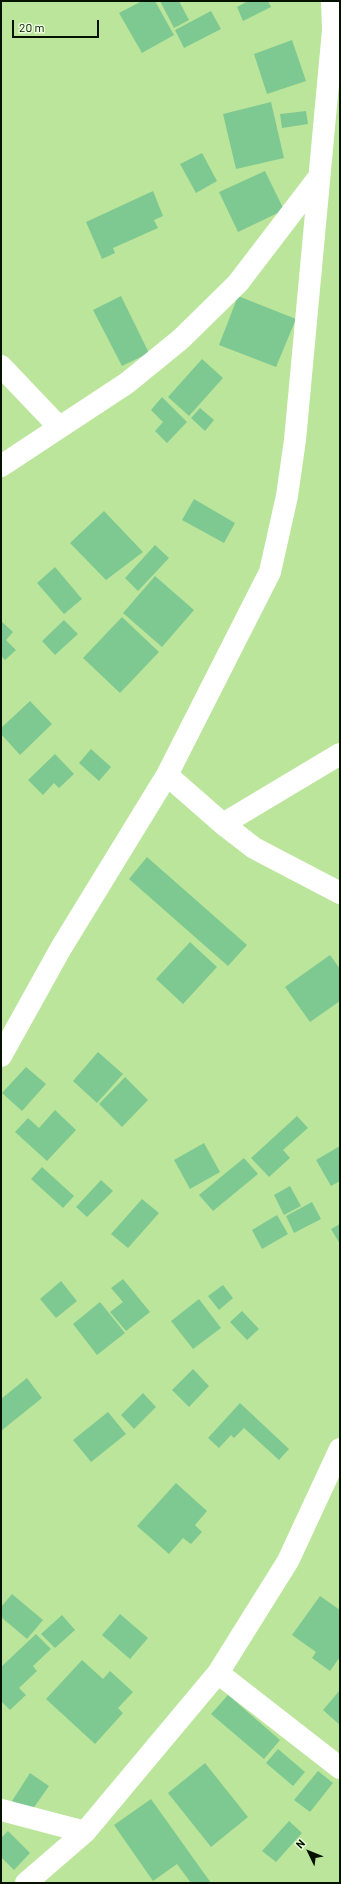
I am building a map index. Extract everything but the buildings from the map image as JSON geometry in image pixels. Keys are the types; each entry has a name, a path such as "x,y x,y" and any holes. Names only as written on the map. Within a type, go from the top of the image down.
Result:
{"street":[{"path":"1,1056 61,948 167,775 270,572 287,496 295,440 319,177 336,25 332,1"},
{"path":"1,466 127,382 181,338 238,283 319,177"},
{"path":"1,366 59,427"},
{"path":"223,824 340,754"},
{"path":"167,775 223,824 254,848 340,893"},
{"path":"26,1883 85,1832 218,1673 288,1561 340,1449"},
{"path":"218,1673 340,1768"},
{"path":"1,1810 85,1832"}]}
